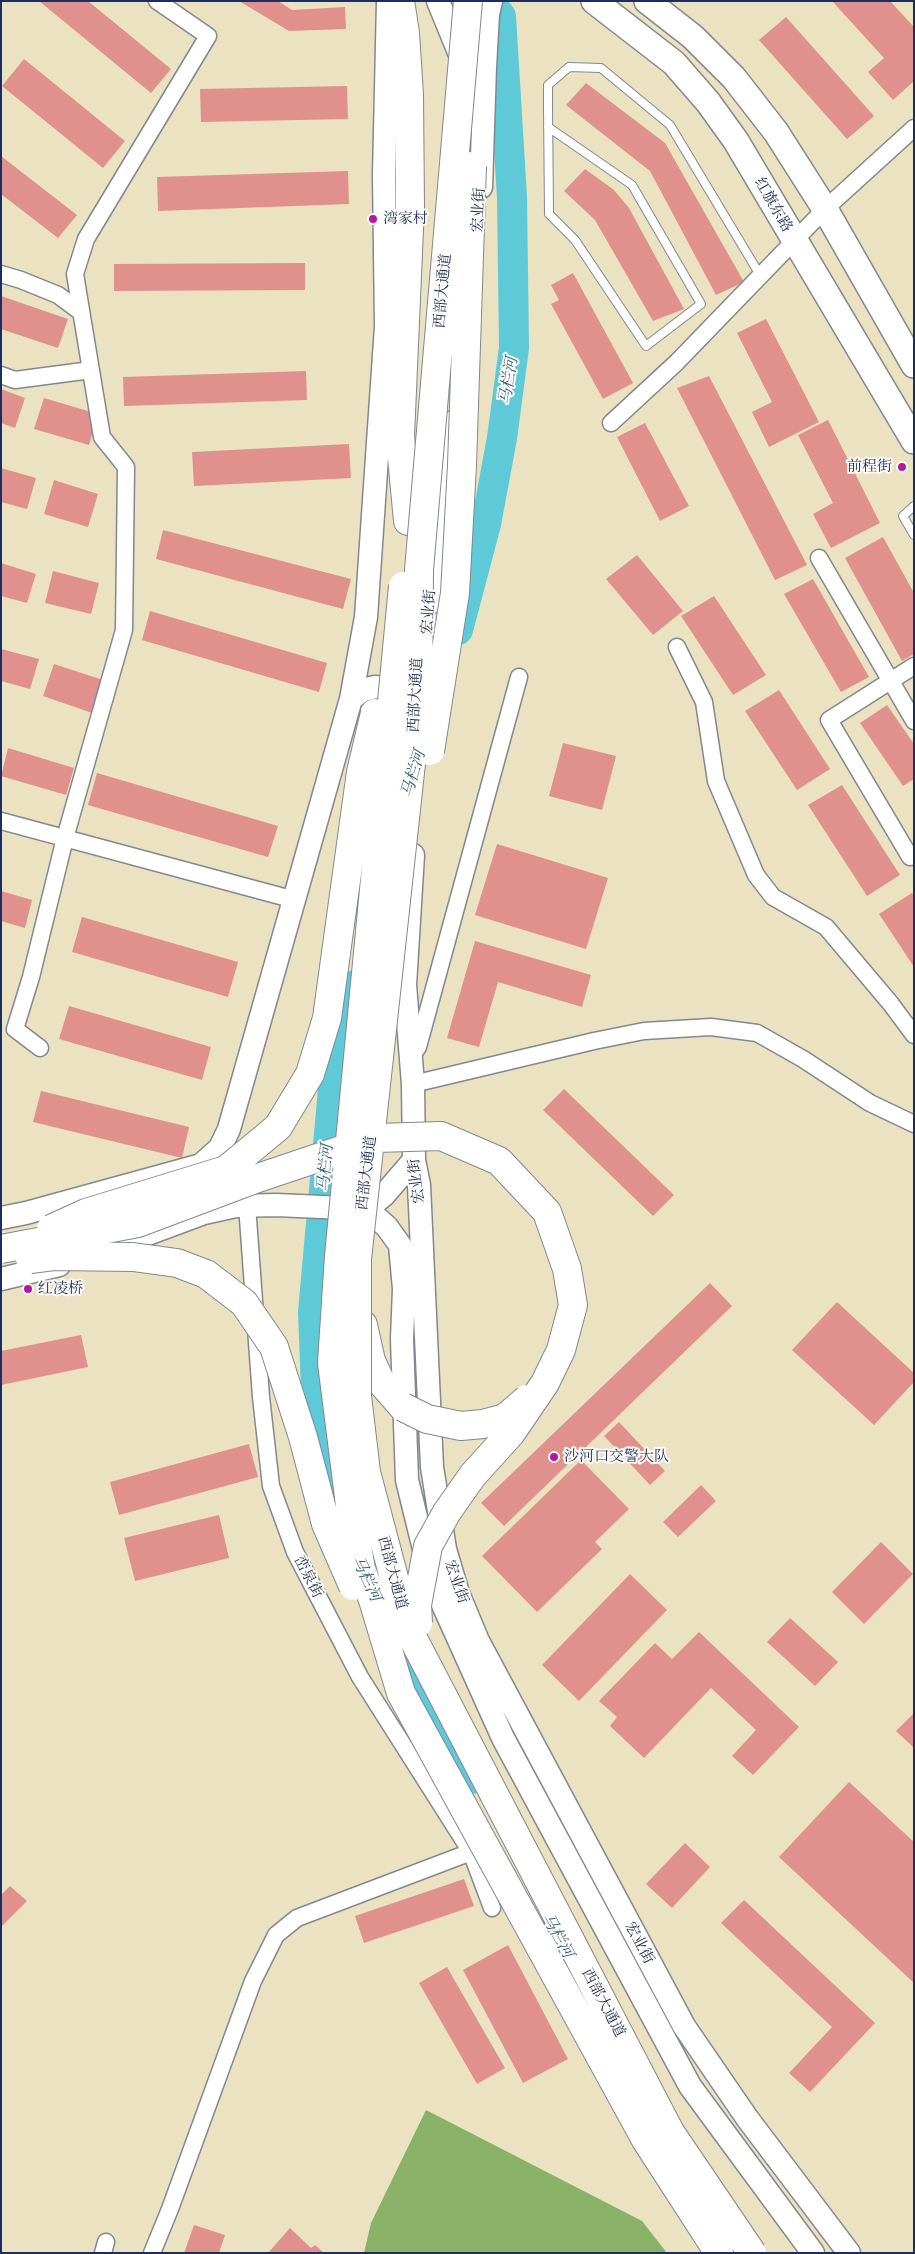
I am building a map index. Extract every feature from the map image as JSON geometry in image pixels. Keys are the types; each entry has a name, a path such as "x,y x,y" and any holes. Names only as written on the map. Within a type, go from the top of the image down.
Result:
{"highway":[{"path":"400,1 405,33 409,95 410,207 400,436 408,521"},
{"name":"西部大通道","path":"453,1 402,600 340,1246 332,1363 351,1513 361,1569 373,1600 401,1694 646,2140 718,2253"},
{"name":"西部大通道","path":"482,6 419,570 418,699 357,1259 356,1396 366,1472 407,1627 670,2132 752,2253"},
{"path":"395,920 423,791 455,593 462,465 472,166 471,82"},
{"path":"5,1253 86,1213 226,1170 278,1127 310,1074 327,1018 362,772 402,600"},
{"path":"5,1253 138,1223 258,1178 377,1138 441,1136 499,1161 548,1212 567,1269 573,1305 561,1350 545,1383 512,1434 473,1475 447,1512 428,1546 417,1605 418,1623 430,1672"},
{"path":"5,1253 133,1257 177,1263 206,1274 244,1303 274,1347 303,1437 326,1524 401,1694"},
{"path":"357,1279 359,1308 371,1361 381,1382 403,1408 427,1419 461,1426 483,1424 505,1418 545,1383"}],"main road":[{"path":"1,1218 26,1213 201,1165 220,1148 230,1129 351,699 366,617 386,326 384,176 388,1"},
{"path":"438,1 483,112"},
{"name":"红旗东路","path":"594,1 674,64 708,102 736,141 914,441"},
{"path":"657,4 694,37 734,78 776,132 825,209 914,365"},
{"name":"宏业街","path":"482,6 483,112 480,227 431,589 405,984 412,1084 414,1160 419,1185 432,1467 445,1549 458,1593 478,1641 684,2026 747,2118 849,2253"},
{"path":"351,699 363,690 375,687 387,688 411,703 422,725"},
{"path":"230,1129 238,1174 248,1206"},
{"path":"1,1279 72,1262 204,1213 248,1206 276,1205 335,1206 367,1210 384,1195 414,1160"},
{"name":"宏业街","path":"367,1210 387,1227 400,1245 404,1289 402,1339 407,1480 431,1578 503,1738 690,2086 813,2253"}],"street":[{"path":"40,1048 15,1029 31,976 65,838 124,630 126,467 102,437 75,274 86,239 208,36 157,1"},
{"path":"611,423 677,362 825,209 914,128"},
{"path":"1,274 58,295 81,312"},
{"path":"1,375 15,380 91,370"},
{"path":"819,558 914,721"},
{"path":"676,647 704,702 716,781 756,875 773,897 826,927 891,1004 914,1035"},
{"path":"910,857 829,720 914,666"},
{"path":"409,1049 418,1047 519,677"},
{"path":"1,820 295,900"},
{"path":"412,1084 627,1034 644,1031 711,1027 757,1032 803,1059 870,1103 914,1124"},
{"name":"峦泉街","path":"248,1206 261,1397 272,1486 295,1552 360,1677 472,1852 492,1908"},
{"path":"152,2253 170,2209 253,1981 276,1935 297,1918 472,1852"}],"lane":[{"path":"548,127 632,185 701,304 646,346 575,240 549,214 548,127 548,85 569,67 601,68 670,125 760,275"},
{"path":"914,506 903,516 914,535"}],"green space":[{"path":"426,2110 642,2221 667,2253 364,2253 371,2223"}],"building":[{"path":"39,1 88,1 171,69 151,93"},
{"path":"239,1 278,1 292,10 345,7 346,29 289,31"},
{"path":"832,1 890,1 914,27 914,81 893,100 868,72 884,58"},
{"path":"786,17 874,116 847,139 759,40"},
{"path":"24,59 125,141 103,168 2,86"},
{"path":"586,83 665,143 744,282 716,295 650,171 566,105"},
{"path":"347,86 348,119 201,122 200,89"},
{"path":"1,156 77,215 58,238 1,194"},
{"path":"585,169 614,190 629,208 684,309 653,321 595,220 564,191"},
{"path":"348,171 349,204 158,211 157,177"},
{"path":"305,263 305,290 114,291 114,264"},
{"path":"573,273 633,383 603,399 551,304 559,300 551,285"},
{"path":"1,296 68,319 58,348 1,329"},
{"path":"766,319 819,422 769,447 752,412 772,402 737,333"},
{"path":"306,371 307,400 124,406 123,377"},
{"path":"709,376 807,565 775,580 677,388"},
{"path":"1,389 25,398 15,428 1,423"},
{"path":"44,398 98,414 89,445 34,429"},
{"path":"828,420 880,523 831,548 813,514 833,503 798,435"},
{"path":"645,423 689,506 660,521 617,437"},
{"path":"349,444 351,478 194,486 192,452"},
{"path":"1,468 36,478 27,509 1,502"},
{"path":"54,480 98,494 88,527 44,514"},
{"path":"163,530 351,579 343,609 156,559"},
{"path":"883,537 914,593 914,654 902,661 845,558"},
{"path":"637,555 683,611 653,635 606,579"},
{"path":"1,563 36,574 27,603 1,596"},
{"path":"53,571 99,583 91,614 45,603"},
{"path":"813,579 869,677 841,692 784,594"},
{"path":"714,596 766,675 733,695 681,616"},
{"path":"150,611 327,663 319,692 142,640"},
{"path":"1,649 39,659 30,689 1,681"},
{"path":"54,664 103,680 92,713 43,696"},
{"path":"779,690 830,769 797,790 745,711"},
{"path":"887,705 914,744 914,779 903,786 860,723"},
{"path":"563,743 616,756 602,810 549,796"},
{"path":"8,748 74,768 66,795 1,776"},
{"path":"97,773 278,826 268,857 88,805"},
{"path":"842,785 900,875 867,896 808,805"},
{"path":"497,844 608,878 586,949 475,915"},
{"path":"1,891 32,900 25,928 1,921"},
{"path":"912,893 914,896 914,967 879,914"},
{"path":"82,917 238,962 228,997 72,952"},
{"path":"475,941 591,975 582,1007 498,982 479,1047 447,1038"},
{"path":"69,1006 211,1047 202,1080 59,1039"},
{"path":"564,1089 674,1195 653,1216 543,1110"},
{"path":"41,1091 189,1127 182,1158 33,1122"},
{"path":"710,1283 732,1306 504,1526 481,1503"},
{"path":"837,1302 914,1373 914,1382 874,1425 792,1350"},
{"path":"81,1335 88,1367 1,1385 1,1351"},
{"path":"619,1422 665,1471 650,1485 604,1436"},
{"path":"249,1444 258,1477 119,1515 110,1482"},
{"path":"581,1460 629,1509 595,1542 602,1549 537,1612 482,1556"},
{"path":"701,1485 716,1501 678,1537 663,1522"},
{"path":"219,1515 229,1558 135,1581 124,1538"},
{"path":"881,1542 913,1574 864,1624 832,1592"},
{"path":"630,1574 667,1610 579,1701 542,1665"},
{"path":"790,1618 838,1662 815,1686 767,1642"},
{"path":"699,1632 799,1727 753,1775 732,1756 756,1730 711,1688 644,1758 610,1726 617,1717 599,1701 655,1643 672,1659"},
{"path":"914,1713 914,1748 896,1731"},
{"path":"849,1782 914,1842 914,1983 779,1857"},
{"path":"685,1843 710,1867 672,1908 646,1884"},
{"path":"464,1879 474,1906 364,1943 355,1916"},
{"path":"10,1886 27,1901 1,1927 1,1895"},
{"path":"744,1900 875,2023 810,2092 789,2073 832,2027 721,1923"},
{"path":"508,1945 568,2059 523,2083 463,1970"},
{"path":"447,1967 505,2068 477,2084 419,1983"},
{"path":"194,2225 225,2235 219,2253 184,2253"},
{"path":"290,2228 311,2248 315,2245 324,2253 268,2253"}],"waterway":[{"name":"马栏河","path":"458,630 486,524 502,438 514,348 512,197 501,16 489,1"},
{"name":"马栏河","path":"332,1495 318,1439 313,1312 334,1078 357,984"},
{"name":"马栏河","path":"389,1629 402,1656 472,1779"}],"place":[{"name":"湾家村","path":"373,219"},
{"name":"前程街","path":"902,467"},
{"name":"红凌桥","path":"28,1289"},
{"name":"沙河口交警大队","path":"554,1457"}]}
